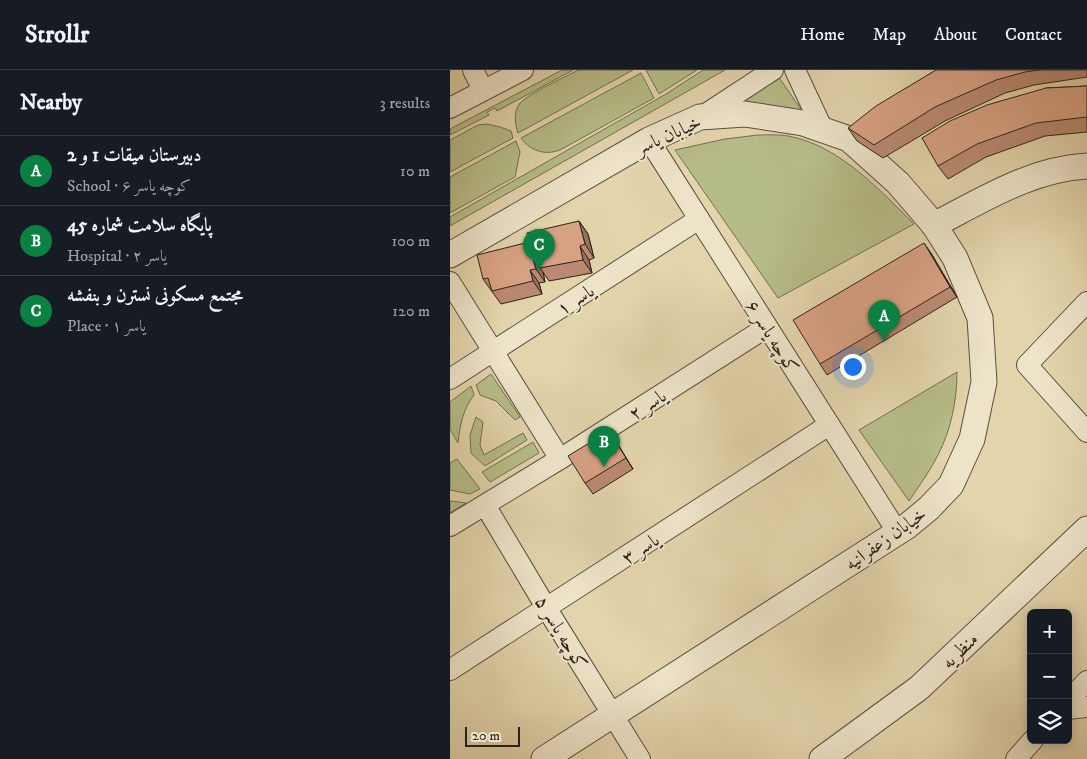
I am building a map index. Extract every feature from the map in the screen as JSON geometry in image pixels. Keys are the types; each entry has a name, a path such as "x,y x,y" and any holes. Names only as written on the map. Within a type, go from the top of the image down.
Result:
{"street":[{"path":"473,70 483,90"},
{"path":"450,108 523,70"},
{"path":"700,117 773,70"},
{"path":"795,70 823,130"},
{"name":"خیابان یاسر","path":"450,255 649,140 700,117 744,114 803,123 849,139 898,183 934,225"},
{"name":"کوچه یاسر ۶","path":"649,140 898,533"},
{"path":"934,225 1015,183 1056,170 1087,166"},
{"name":"یاسر ۱","path":"450,379 699,218"},
{"name":"خیابان زعفرانیه","path":"544,759 898,533 929,508 951,486 972,439 984,382 980,318 955,258 934,225"},
{"path":"450,282 560,459"},
{"path":"1087,302 1027,365 1087,432"},
{"name":"یاسر ۲","path":"450,526 560,459 767,327"},
{"name":"یاسر ۳","path":"450,670 830,425"},
{"name":"کوچه یاسر ۵","path":"485,504 547,609 640,759"},
{"name":"منظریه","path":"822,759 919,688 1087,529"},
{"path":"1071,699 1087,681"},
{"path":"1072,709 1087,707"},
{"path":"1016,759 1029,744"}],"green space":[{"path":"562,70 573,70 497,111 495,108 487,112 489,115 450,135 450,129"},
{"path":"578,70 633,70 518,133 515,122 520,103 539,90"},
{"path":"646,70 697,70 659,94"},
{"path":"703,70 725,70 450,226 450,217 666,94"},
{"path":"641,73 654,98 562,149 551,152 540,151 530,147 521,138"},
{"path":"778,76 807,118 732,107"},
{"path":"487,124 511,131 513,138 450,172 450,140 478,125"},
{"path":"758,135 789,136 810,142 827,150 859,172 914,224 778,298 675,150 725,139"},
{"path":"516,141 520,152 515,177 450,213 450,177"},
{"path":"957,372 956,393 950,425 943,445 909,501 859,430"},
{"path":"491,374 520,417 515,420 496,401 480,395 476,385"},
{"path":"471,386 474,395 467,406 463,418 458,443 450,429 450,402"},
{"path":"476,417 483,422 480,445 484,455 523,433 527,440 485,466 471,453 470,435"},
{"path":"533,442 539,453 490,482 482,472"},
{"path":"457,459 480,489 470,494 450,490 450,463"},
{"path":"451,501 466,503 450,513"}],"building":[{"path":"936,70 1039,70 996,80 935,107 874,145 848,128 876,106"},
{"path":"1087,86 1087,117 1036,123 977,144 938,166 922,138 950,121 987,105 1046,88"},
{"path":"579,221 585,244 580,246 583,260 540,268 538,258 533,259 536,269 530,270 533,281 492,291 488,278 483,279 477,255 529,242 527,233"},
{"path":"924,243 950,287 820,364 793,320"},
{"path":"609,431 626,458 585,483 568,456"}],"place":[{"name":"مجتمع مسکونی نسترن و بنفشه","path":"539,270"},
{"name":"دبیرستان میقات 1 و 2","path":"884,341"},
{"name":"پایگاه سلامت شماره 45","path":"604,467"}]}
